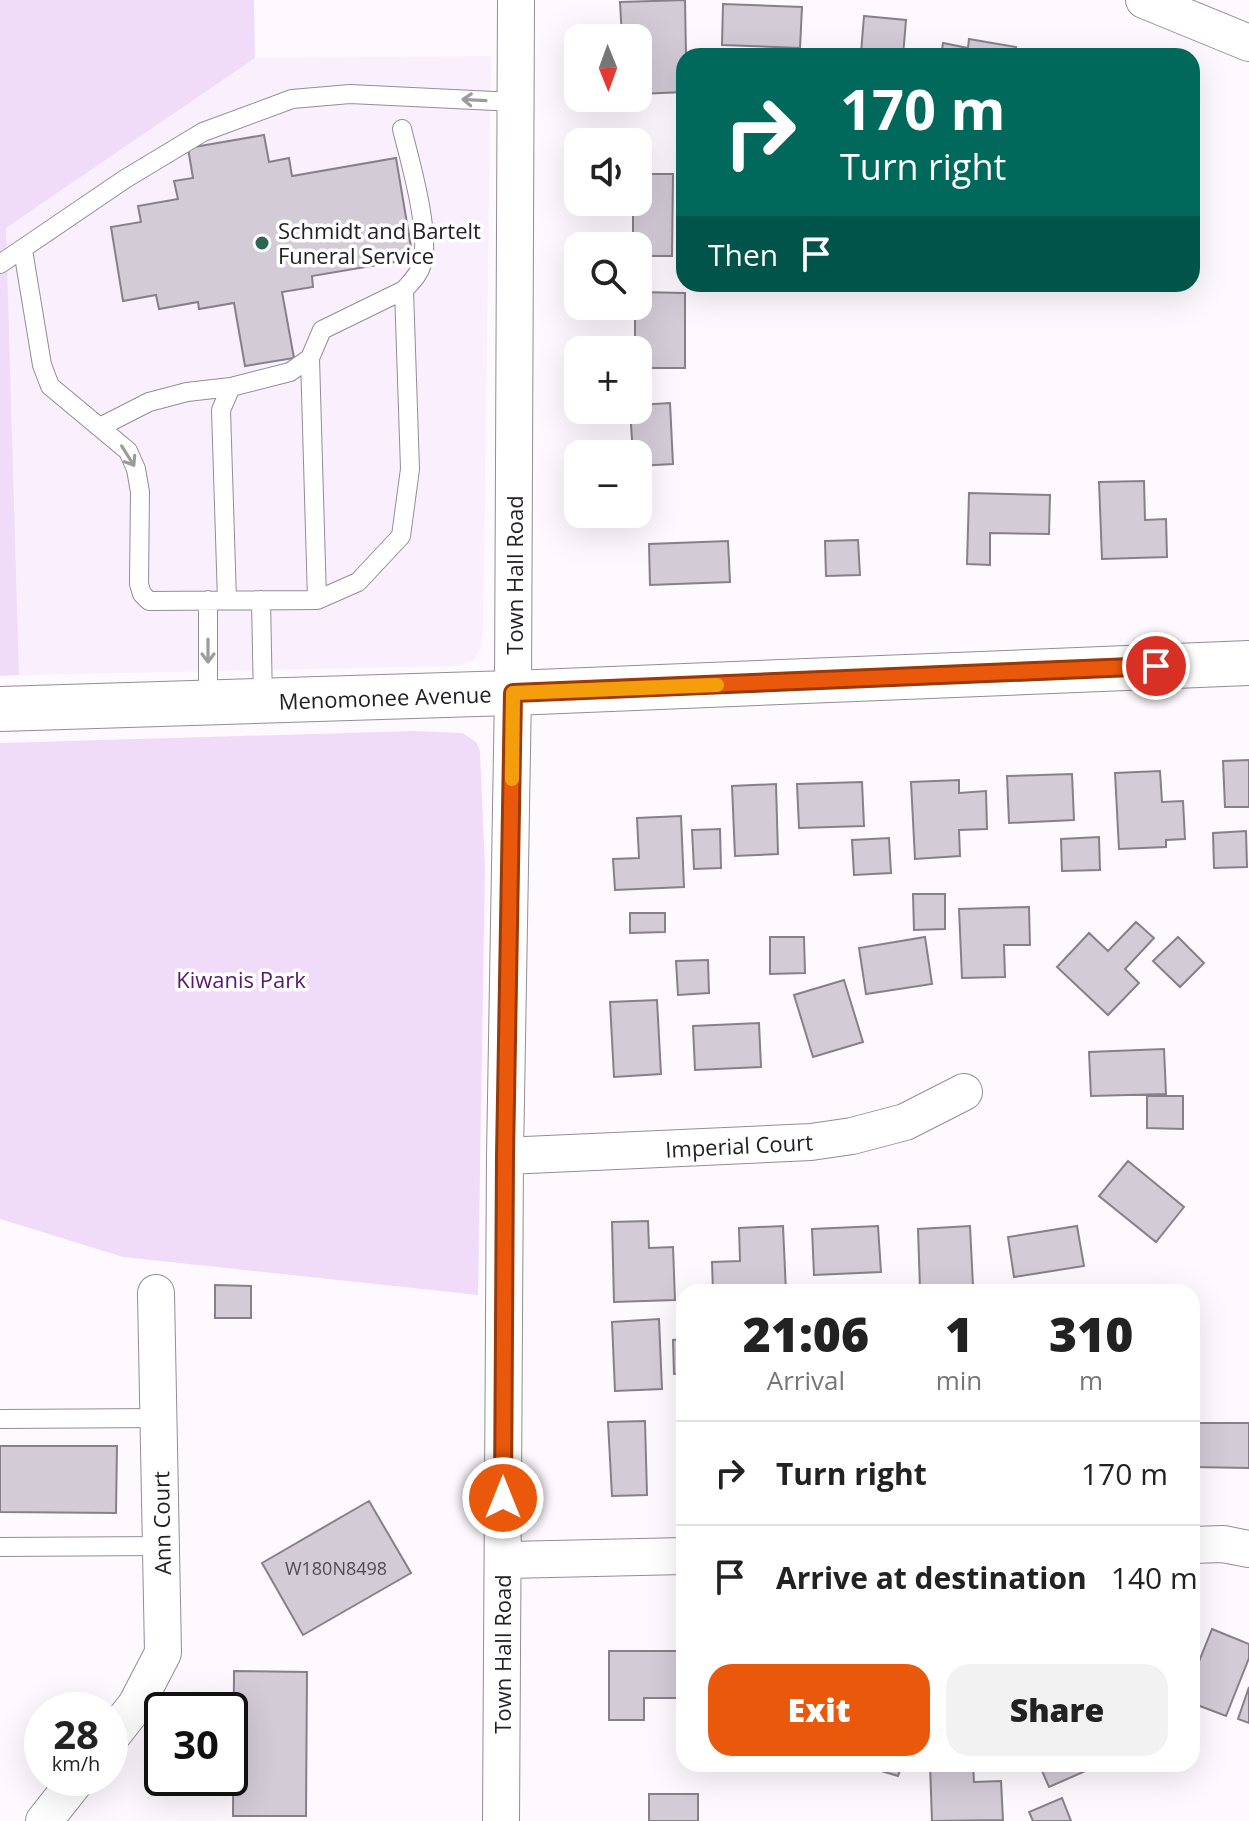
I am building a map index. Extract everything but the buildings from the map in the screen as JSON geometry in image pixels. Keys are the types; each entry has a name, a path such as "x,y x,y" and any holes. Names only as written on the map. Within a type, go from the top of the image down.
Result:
{"street":[{"name":"Town Hall Road","path":"501,1821 505,1156 513,693 516,0"},
{"path":"1144,0 1249,43"},
{"name":"Menomonee Avenue","path":"0,709 513,693 1249,663"},
{"name":"Imperial Court","path":"505,1156 811,1142 852,1136 905,1122 964,1092"},
{"name":"Ann Court","path":"128,1715 163,1653 156,1293"},
{"path":"1200,1545 1223,1544 1249,1549"},
{"path":"503,1560 676,1556"},
{"path":"44,1821 64,1796"}],"lane":[{"path":"0,264 125,179 203,132 292,99 350,94 516,102"},
{"path":"317,600 310,358 322,330 404,290 423,263 423,234 415,180 402,129"},
{"path":"23,250 42,365 50,386 128,451 136,469 140,492 139,584 142,594 149,601 317,600 358,582 401,536 410,469 404,290"},
{"path":"100,427 149,402 290,372 310,358"},
{"path":"227,600 221,410 231,387"},
{"path":"208,600 208,702"},
{"path":"261,600 263,701"},
{"path":"2,1419 159,1418"},
{"path":"0,1547 161,1546"}],"shaded area":[{"path":"491,56 483,630 480,650 473,661 458,666 19,675 6,228 255,58"}],"green space":[{"path":"0,0 254,0 255,58 6,228 19,675 0,676"},
{"name":"Kiwanis Park","path":"414,731 463,733 477,743 480,752 485,868 478,1295 123,1257 0,1219 0,743"}],"slow traffic":[{"path":"512,779 513,693 717,685"}],"place":[{"name":"Schmidt and Bartelt Funeral Service","path":"262,243"}],"route":[{"path":"503,1498 513,693 1156,666"}]}
